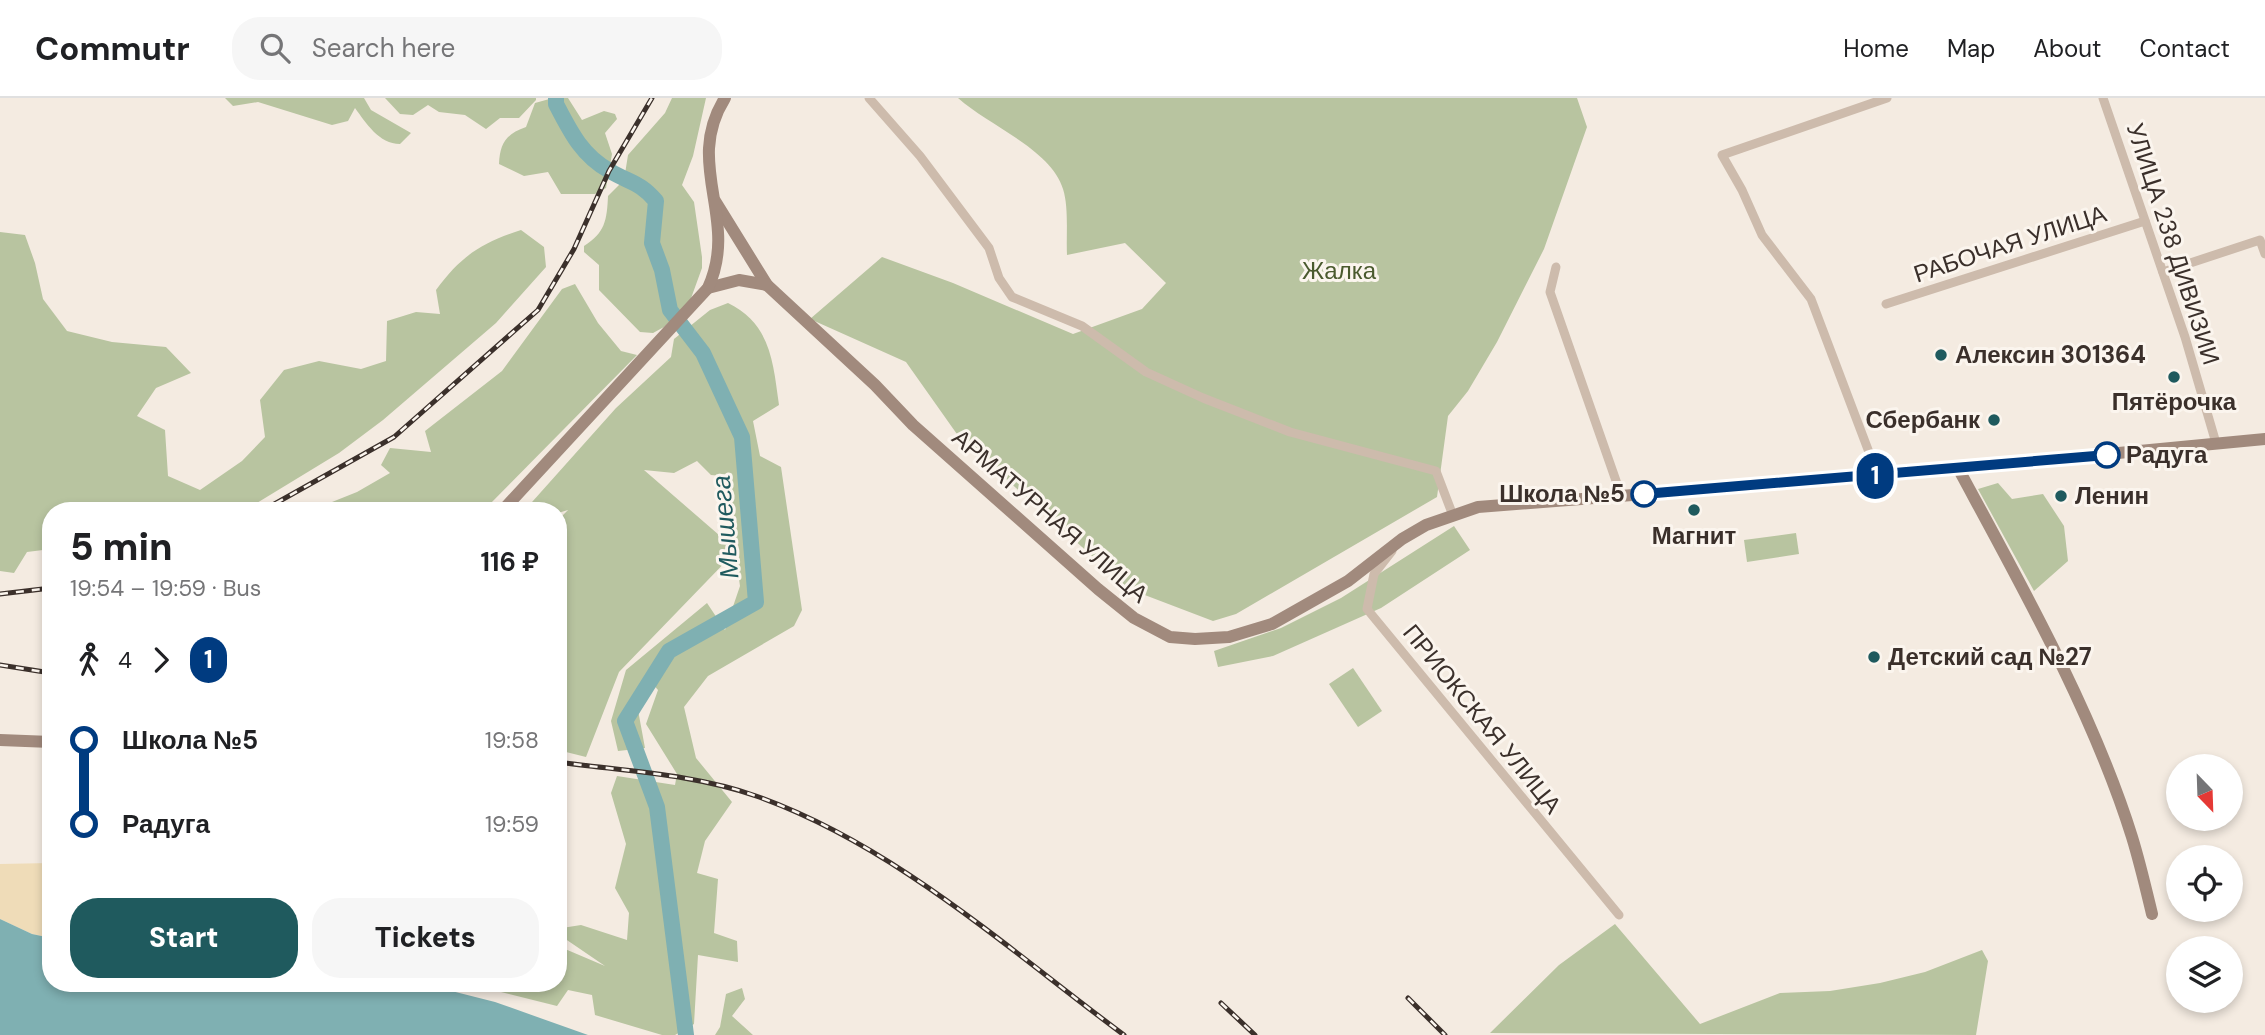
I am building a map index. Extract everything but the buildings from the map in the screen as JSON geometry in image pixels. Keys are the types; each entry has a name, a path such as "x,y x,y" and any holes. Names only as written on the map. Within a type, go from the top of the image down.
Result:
{"street":[{"path":"510,502 708,288 719,249 707,151 712,126 725,98"},
{"path":"869,98 920,156 989,248 999,278 1012,297 1082,326 1146,372 1203,398 1290,432 1436,471 1452,513"},
{"name":"УЛИЦА 238 ДИВИЗИИ","path":"2103,98 2163,272 2216,443"},
{"path":"1878,475 1811,299 1762,235 1742,190 1722,155 1882,99"},
{"name":"АРМАТУРНАЯ УЛИЦА","path":"715,201 768,285 875,385 913,425 1098,589 1134,618 1170,637 1195,639 1229,636 1272,624 1348,581 1402,539 1452,513 1507,502 1878,475 2265,439"},
{"name":"РАБОЧАЯ УЛИЦА","path":"1886,304 2145,221"},
{"path":"2163,272 2260,240 2265,254"},
{"path":"1556,267 1550,292 1621,495"},
{"path":"708,288 739,280 768,285"},
{"path":"1958,468 2029,600 2097,747 2132,836 2152,915"},
{"name":"ПРИОКСКАЯ УЛИЦА","path":"1402,539 1374,574 1367,609 1619,915"},
{"path":"0,740 42,742"}],"green space":[{"path":"225,98 364,98 371,110 411,133 400,144 392,143 379,137 355,108 348,121 332,125 258,102 233,106"},
{"path":"385,98 536,100 519,118 500,118 486,129 465,115 439,112 428,105 413,115 400,114"},
{"path":"553,98 568,98 582,120 604,111 615,114 617,119 605,133 612,154 606,188 595,194 561,194 548,172 524,176 499,164 505,140 526,127 535,103"},
{"path":"672,98 706,98 693,156 682,185 694,202 702,268 690,301 664,327 653,333 640,332 599,290 599,265 584,252 584,246 604,225 608,196 624,180 628,155 665,113"},
{"name":"Жалка","path":"958,98 1577,98 1587,127 1544,249 1497,342 1468,391 1448,416 1437,497 1236,614 1213,621 1129,589 959,437 906,362 810,319 882,257 953,283 1073,334 1142,309 1166,283 1125,243 1067,255 1066,205 1063,189 1056,175 1033,150"},
{"path":"521,230 544,247 546,267 496,323 383,420 339,453 258,502 42,502 42,550 27,552 14,573 0,571 0,232 25,235 43,299 67,331 112,342 166,347 191,373 156,388 137,416 165,430 168,476 200,490 242,461 265,437 260,400 284,370 319,361 361,369 386,361 387,321 416,312 440,314 436,290 463,260 494,240"},
{"path":"575,284 598,323 621,351 637,355 492,502 332,502 357,492 390,473 381,465 390,448 431,452 425,431 502,371 562,289"},
{"path":"728,303 753,322 761,333 772,359 779,405 753,421 760,456 781,467 802,610 794,626 708,676 684,707 696,758 732,802 705,841 697,873 718,879 714,933 737,941 738,962 698,955 694,1024 675,1035 662,1035 595,1015 592,995 567,991 567,950 605,966 567,940 567,927 581,925 627,940 629,913 615,888 626,844 611,793 617,776 675,785 677,774 646,724 658,690 651,682 638,710 645,748 618,751 611,721 626,670 707,603 725,630 740,586 735,552 619,672 586,757 567,752 567,502 532,502 616,408 671,357 674,339 710,310","holes":["697,461 711,475 723,476 734,548 644,470 674,473"]},
{"path":"1998,483 2012,499 2043,494 2064,526 2068,561 2034,591 1978,489"},
{"path":"1454,526 1470,550 1381,608 1273,656 1218,667 1214,651 1281,628 1341,598"},
{"path":"1796,533 1799,554 1747,562 1744,540"},
{"path":"1353,668 1382,711 1358,727 1329,684"},
{"path":"1615,924 1700,1024 1780,993 1830,991 1880,983 1925,972 1982,950 1988,961 1976,1035 1490,1033 1559,965"},
{"path":"742,988 745,999 732,1016 753,1035 715,1035 720,1027 726,994"},
{"path":"501,992 567,992 557,1006"}],"sand":[{"path":"42,863 42,936 0,919 0,864"}],"water":[{"path":"0,919 42,936 42,992 456,992 495,1002 588,1035 0,1035"}],"waterway":[{"name":"Мышега","path":"556,98 556,104 584,150 600,165 640,186 656,201 652,243 662,270 670,310 703,353 742,437 756,602 669,651 625,721 657,807 686,1035"}],"railway":[{"path":"278,502 394,437 538,310 574,249 609,171 652,98"},
{"path":"0,594 42,589"},
{"path":"0,665 42,672"},
{"path":"567,763 708,783 756,796 807,817 902,870 993,935 1124,1035"},
{"path":"1408,998 1445,1035"},
{"path":"1221,1003 1255,1035"}],"bus line":[{"name":"1","path":"1644,494 2107,455"}],"place":[{"name":"Алексин 301364","path":"1941,355"},
{"name":"Пятёрочка","path":"2174,377"},
{"name":"Сбербанк","path":"1994,420"},
{"name":"Радуга","path":"2107,455"},
{"name":"Школа №5","path":"1644,494"},
{"name":"Ленин","path":"2061,496"},
{"name":"Магнит","path":"1694,510"},
{"name":"Детский сад №27","path":"1874,657"}]}
